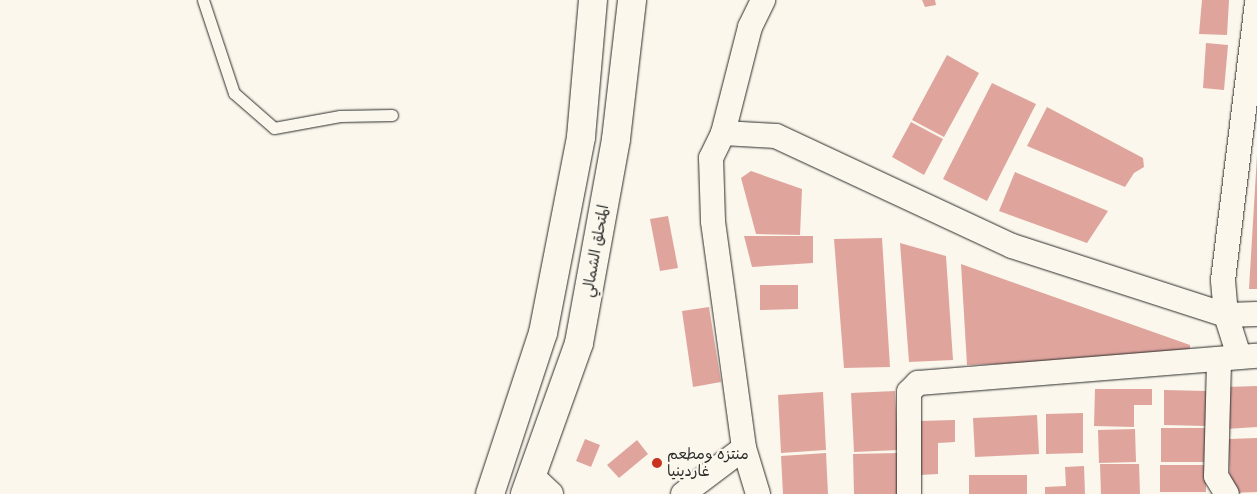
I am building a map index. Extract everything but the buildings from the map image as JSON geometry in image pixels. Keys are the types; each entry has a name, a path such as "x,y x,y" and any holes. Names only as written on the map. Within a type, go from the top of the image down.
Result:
{"highway":[{"path":"490,494 543,333 581,137 593,0"},
{"name":"المتحلق الشمالي","path":"536,488 579,343 616,139 632,0"}],"street":[{"path":"758,494 744,448 713,221 711,158 723,133 750,27 763,0"},
{"path":"1227,494 1216,476 1238,358 1226,315 1223,280 1257,3"},
{"path":"723,133 776,136 1012,246 1226,315 1257,314"},
{"path":"909,494 908,392 918,383 1238,358"},
{"path":"684,494 744,448"}],"lane":[{"path":"203,0 234,93 268,125 274,128 340,116 392,115"}],"place":[{"name":"منتزه ومطعم غاردينيا","path":"657,463"}]}
